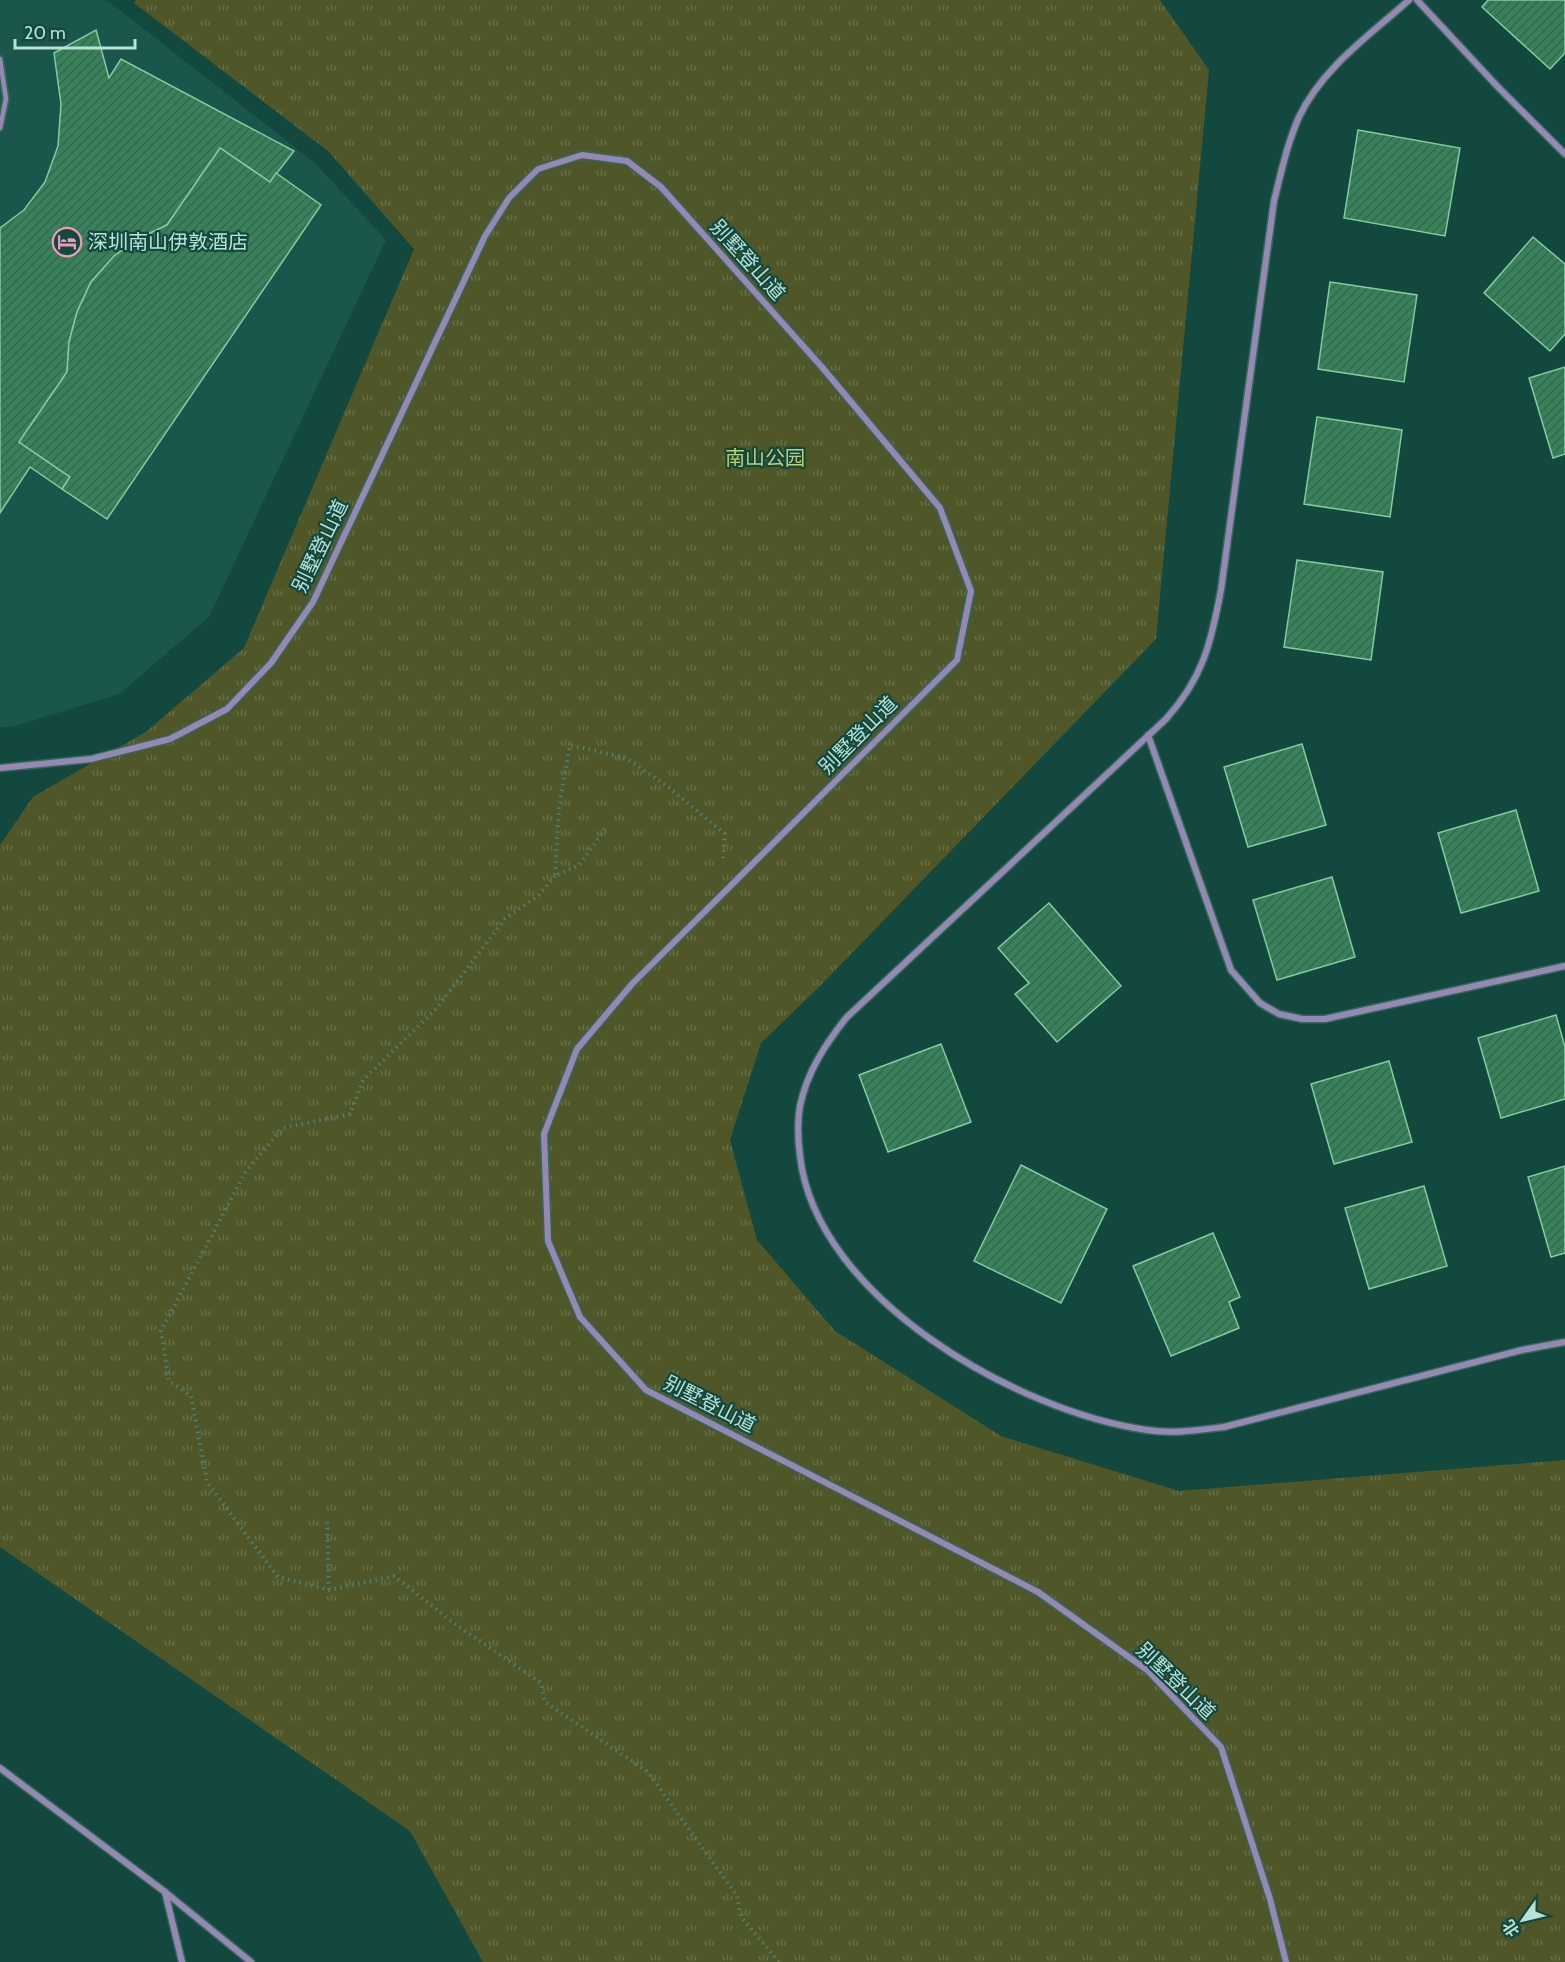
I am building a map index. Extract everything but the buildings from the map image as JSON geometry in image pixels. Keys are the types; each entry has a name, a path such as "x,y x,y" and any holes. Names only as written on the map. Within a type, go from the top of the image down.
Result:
{"street":[{"path":"1409,0 1344,57 1317,87 1300,117 1286,155 1274,201 1221,590 1207,652 1195,681 1182,702 1148,735 846,1018 824,1046 808,1078 802,1098 798,1140 802,1177 815,1210 835,1245 864,1282 898,1315 966,1362 1005,1383 1062,1408 1148,1430 1187,1432 1224,1427 1522,1350 1565,1342"},
{"path":"1417,0 1497,86 1565,154"},
{"name":"别墅登山道","path":"0,768 91,759 170,739 227,709 271,663 313,602 485,236 509,198 538,169 582,155 627,160 661,187 821,366 940,508 970,591 957,660 632,984 577,1049 544,1134 548,1241 580,1317 646,1390 1038,1592 1147,1670 1221,1747 1270,1899 1286,1962"},
{"path":"1148,735 1231,970 1260,1003 1279,1014 1302,1019 1325,1018 1565,966"},
{"path":"0,1768 165,1892 251,1962"},
{"path":"165,1892 182,1962"}],"lane":[{"path":"0,59 6,99 0,128"}],"path":[{"path":"555,876 559,806 570,745 626,758 667,786 725,834 719,897"},
{"path":"605,829 579,865 555,876 539,894 506,919 436,1009 363,1080 350,1114 283,1128 246,1171 160,1331 169,1381 190,1396 207,1482 278,1577 329,1590 394,1576 455,1624 541,1683 544,1702 648,1772 737,1896 741,1917 779,1962"},
{"path":"327,1522 329,1590"}],"shaded area":[{"path":"0,0 107,0 315,163 386,240 209,617 119,694 12,727 0,727"}],"green space":[{"name":"南山公园","path":"136,0 1160,0 1209,70 1156,639 820,986 761,1043 730,1140 757,1240 835,1331 1001,1436 1179,1491 1565,1460 1565,1962 483,1962 410,1831 0,1547 0,845 33,797 147,731 244,648 414,249 328,151 134,3"}],"place":[{"name":"深圳南山伊敦酒店","path":"67,242"}]}
